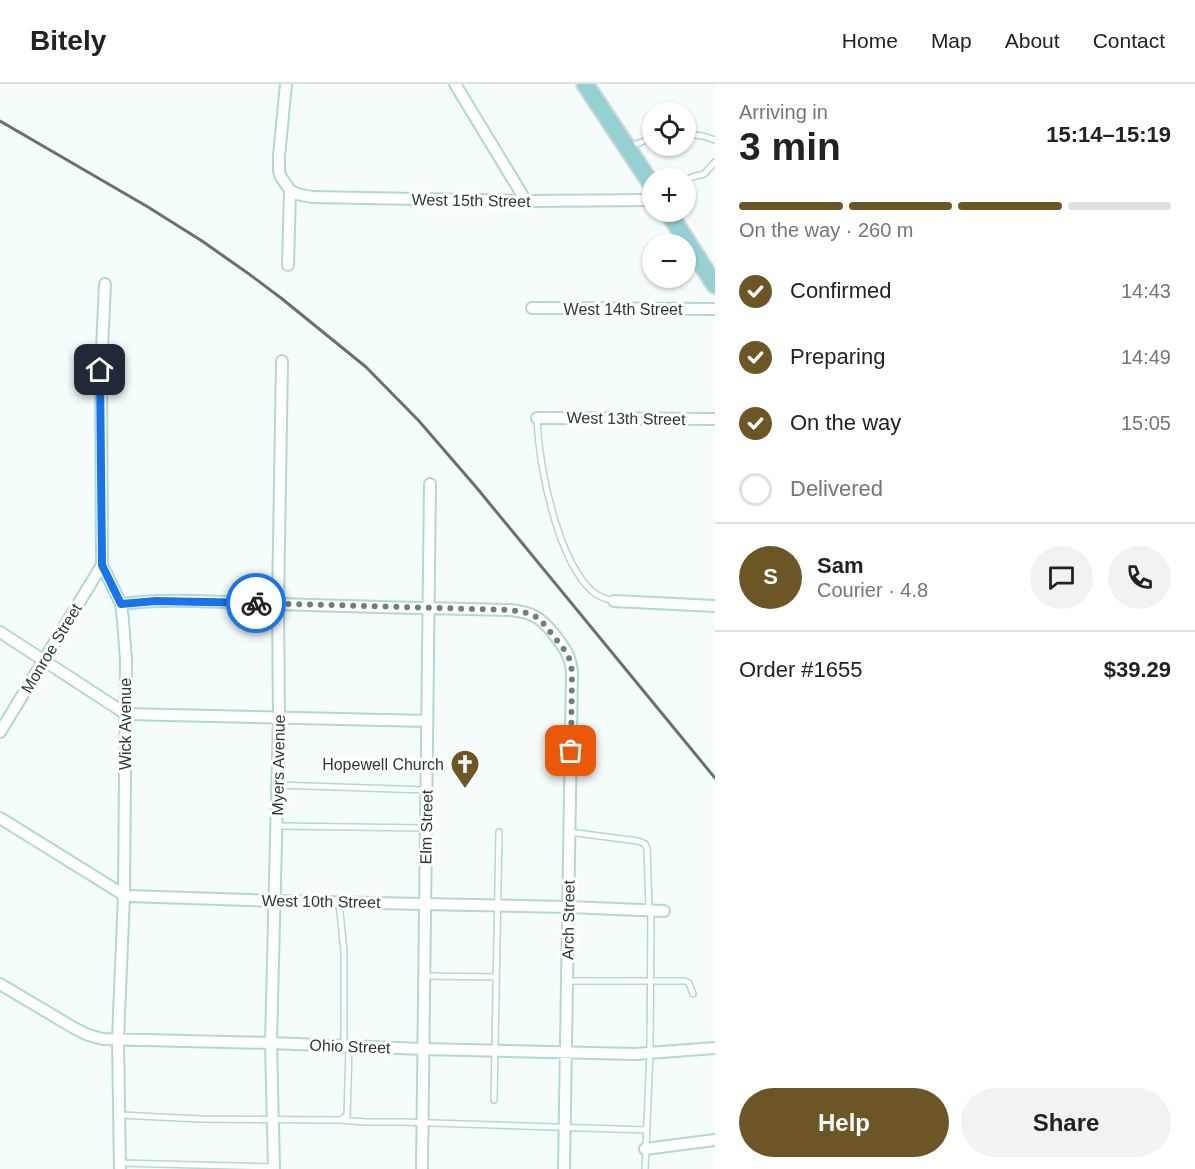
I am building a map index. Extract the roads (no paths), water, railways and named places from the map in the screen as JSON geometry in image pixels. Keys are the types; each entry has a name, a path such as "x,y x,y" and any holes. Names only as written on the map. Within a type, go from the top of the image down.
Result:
{"main road":[{"path":"585,84 642,170"},
{"path":"674,222 715,285"}],"street":[{"path":"286,84 279,171 290,190 288,265"},
{"path":"455,84 526,201"},
{"name":"West 15th Street","path":"290,190 312,197 526,201 642,200"},
{"name":"Wick Avenue","path":"105,284 100,370 102,565 121,604 125,651 124,895 118,1039 120,1166"},
{"name":"West 14th Street","path":"531,308 715,309"},
{"name":"Myers Avenue","path":"274,1168 271,1043 278,785 282,361"},
{"name":"West 13th Street","path":"537,418 715,419"},
{"name":"Elm Street","path":"422,1169 430,484"},
{"name":"Monroe Street","path":"0,732 102,565"},
{"path":"121,604 156,601 428,608"},
{"path":"614,601 715,606"},
{"name":"Arch Street","path":"428,608 511,610 533,615 545,625 571,662 564,1169"},
{"path":"0,632 126,714 427,721"},
{"name":"West 10th Street","path":"0,818 124,895 664,911"},
{"name":"Ohio Street","path":"0,984 88,1035 103,1039 566,1053 650,1053 715,1048"},
{"path":"645,1149 715,1140"}],"lane":[{"path":"696,135 715,140"},
{"path":"626,147 642,141"},
{"path":"696,176 704,174 715,162"},
{"path":"537,418 547,489 565,549 576,570 594,593 614,601"},
{"path":"278,785 426,790"},
{"path":"277,826 425,828"},
{"path":"494,1100 499,831"},
{"path":"569,832 638,841 645,844 647,849 651,980 645,1169"},
{"path":"339,902 344,952 347,1116 340,1120"},
{"path":"424,976 496,977"},
{"path":"567,981 685,981 689,983 693,994"},
{"path":"119,1115 646,1130"},
{"path":"120,1166 274,1168"}],"railway":[{"path":"0,121 202,241 281,298 366,367 419,421 476,487 715,778"}],"place":[{"name":"Hopewell Church","path":"465,790"}]}
